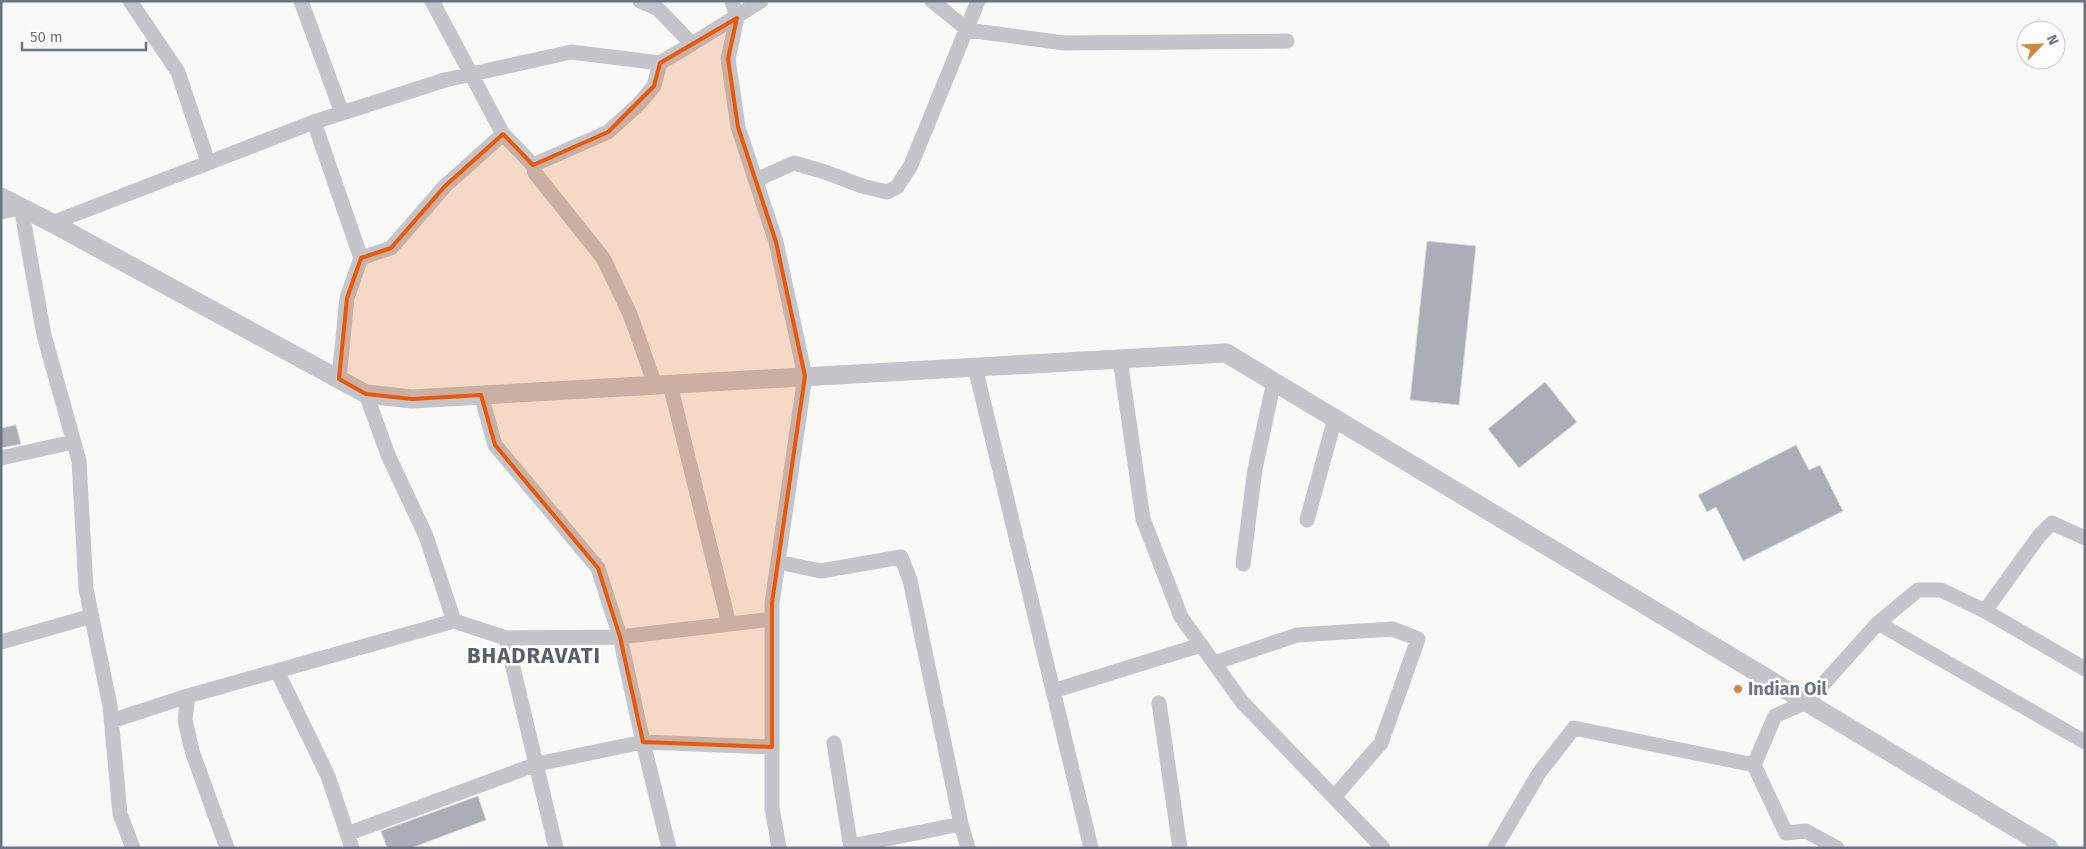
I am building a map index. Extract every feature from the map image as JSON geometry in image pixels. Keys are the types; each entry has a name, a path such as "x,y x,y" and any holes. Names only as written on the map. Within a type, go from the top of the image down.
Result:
{"street":[{"path":"130,1 178,72 208,162"},
{"path":"301,1 342,113"},
{"path":"432,1 503,134 533,165 535,173 603,258 630,314 662,384 729,624"},
{"path":"640,1 658,9 692,44"},
{"path":"732,1 737,18 728,59 738,128 776,242 805,376 778,562 772,618 772,808 779,848"},
{"path":"52,223 314,122 445,80 571,52 660,63 737,18 761,1"},
{"path":"932,1 968,30 1064,43 1287,41"},
{"path":"756,180 794,163 886,192 897,187 911,165 968,30 978,1"},
{"path":"533,165 608,132 639,104 654,86 660,63"},
{"path":"314,122 362,258 347,298 339,379"},
{"path":"362,258 392,248 445,186 503,134"},
{"path":"1,198 52,223 366,394 412,399 1226,353 2049,848"},
{"path":"1,212 20,207"},
{"path":"20,207 44,335 79,461 86,589 111,721 120,814 134,848"},
{"path":"1120,359 1143,519 1180,617 1242,702 1334,797 1376,846"},
{"path":"975,367 1090,848"},
{"path":"1243,564 1255,469 1274,381"},
{"path":"366,394 388,454 426,536 454,622"},
{"path":"481,395 495,445 598,568 620,637 669,848"},
{"path":"1306,520 1335,418"},
{"path":"1,458 74,442"},
{"path":"1985,611 2039,536 2052,523 2085,538"},
{"path":"778,562 821,571 902,558 910,580 961,824 968,848"},
{"path":"1837,848 1806,831 1786,840 1754,765 1775,716 1807,702 1878,623 1918,590 1941,590 1985,611 2085,669"},
{"path":"1,642 92,616"},
{"path":"111,721 188,696 454,622 506,638 620,637 772,618"},
{"path":"1878,623 2085,742"},
{"path":"1214,663 1297,635 1393,629 1418,639 1381,742 1334,797"},
{"path":"506,638 556,848"},
{"path":"1053,691 1201,645"},
{"path":"277,671 328,776 350,841 537,764 643,742 772,747"},
{"path":"188,696 185,720 192,751 226,848"},
{"path":"1159,703 1180,848"},
{"path":"1495,848 1538,773 1574,728 1754,765"},
{"path":"834,743 851,847 961,824"}],"highlighted area":[{"path":"737,18 728,59 738,127 776,242 805,376 772,603 772,747 643,742 620,637 598,568 495,445 481,395 412,399 366,394 339,379 347,298 361,258 391,248 445,186 503,134 533,165 608,132 654,86 660,63"}],"building":[{"path":"1427,241 1476,246 1459,405 1410,400"},
{"path":"1545,382 1577,422 1519,468 1488,429"},
{"path":"16,425 21,444 1,448 1,428"},
{"path":"1796,445 1809,470 1820,465 1843,511 1743,561 1716,507 1707,512 1698,495"},
{"path":"478,796 486,820 411,848 387,848 381,831"}],"place":[{"name":"Indian Oil","path":"1738,689"}],"district":[{"name":"BHADRAVATI","path":"534,655"}]}
